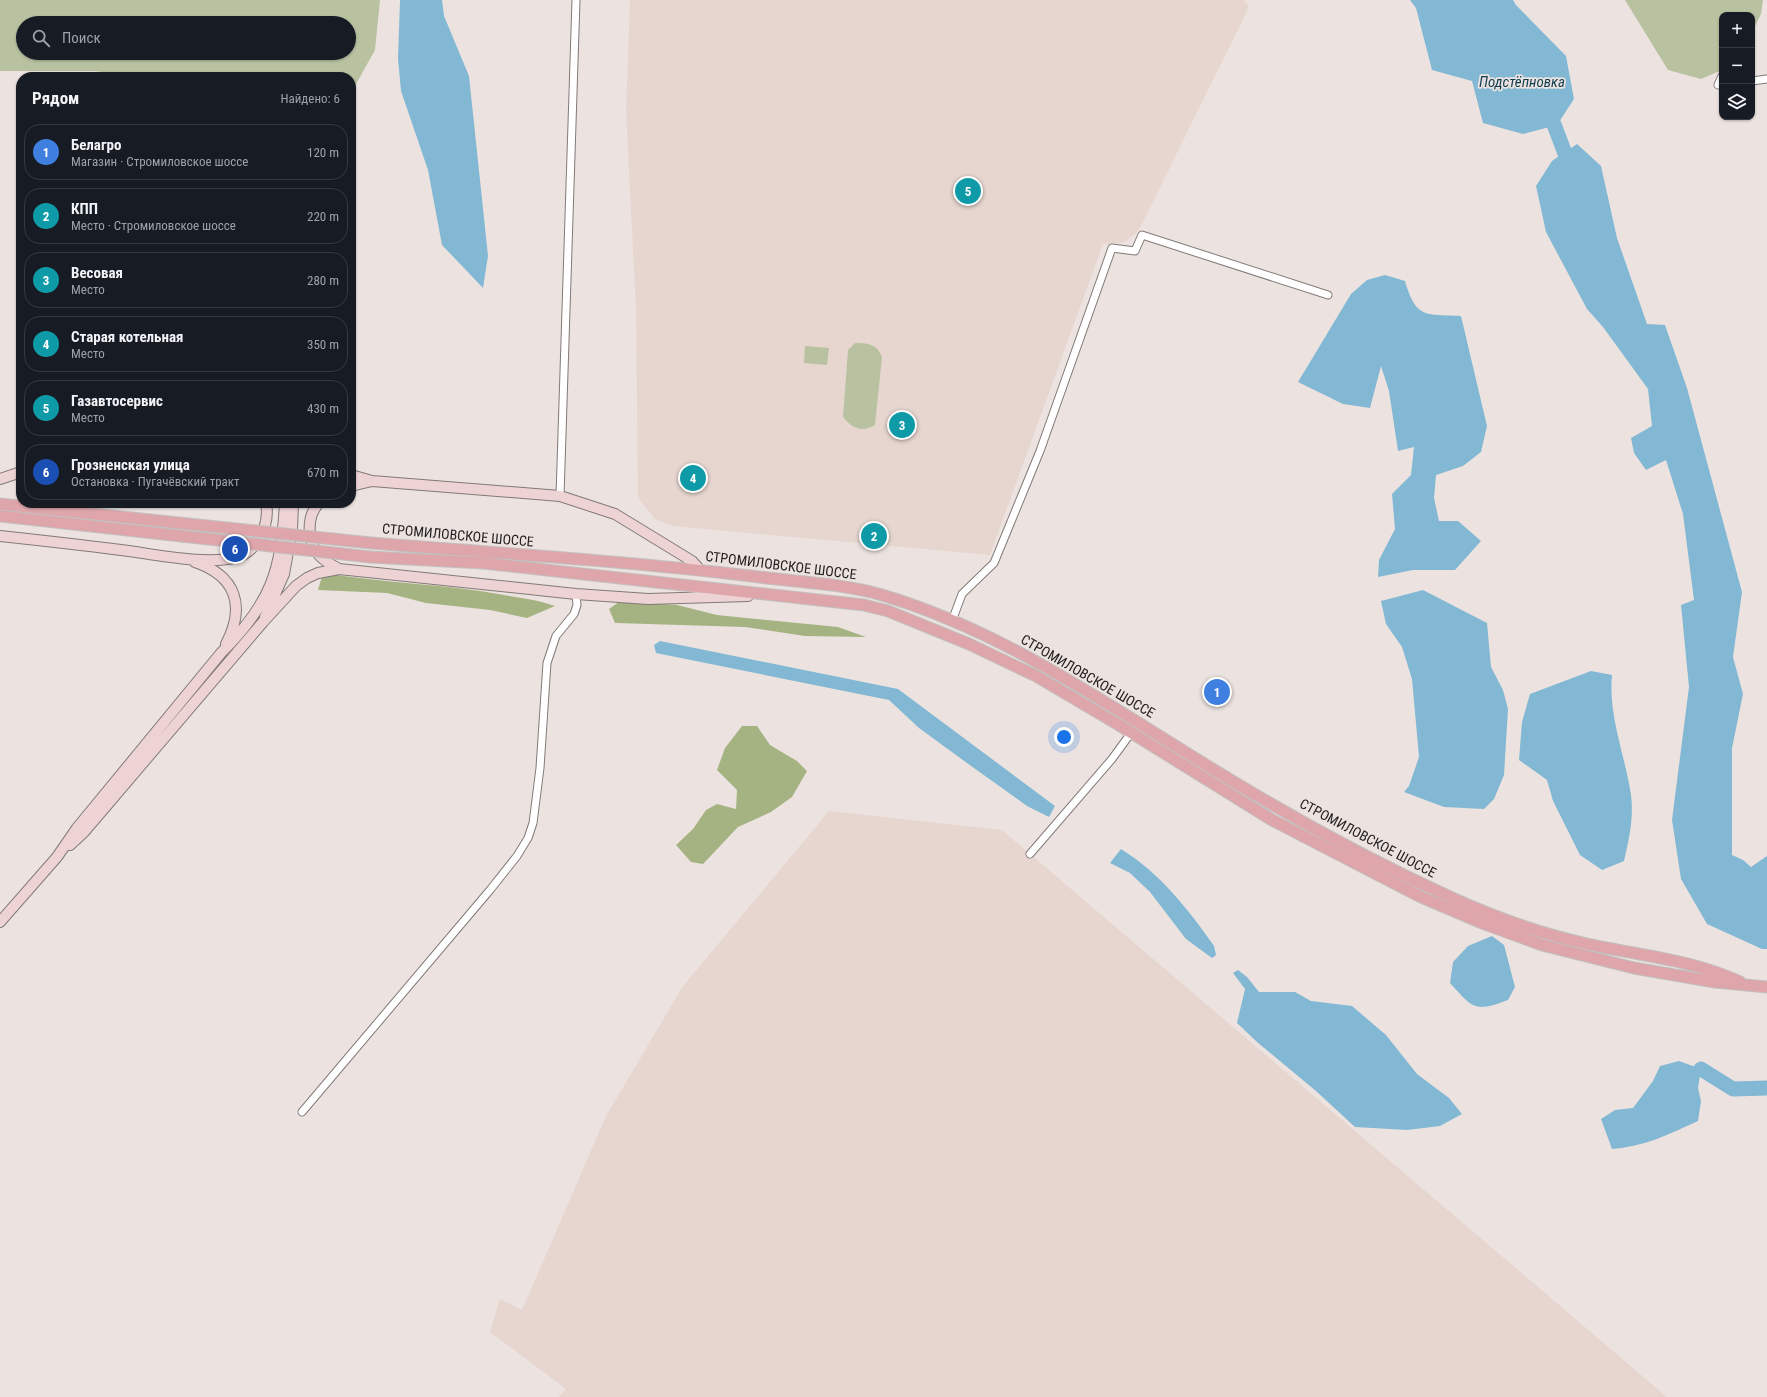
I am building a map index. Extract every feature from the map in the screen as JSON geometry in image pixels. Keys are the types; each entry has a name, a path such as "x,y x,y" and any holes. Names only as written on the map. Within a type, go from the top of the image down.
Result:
{"main road":[{"path":"0,479 16,474"},
{"path":"356,476 372,480 560,496 615,514 692,561 700,570"},
{"path":"356,485 372,480"},
{"name":"СТРОМИЛОВСКОЕ ШОССЕ","path":"0,504 16,506"},
{"name":"СТРОМИЛОВСКОЕ ШОССЕ","path":"38,508 371,543 700,570 838,587 879,594 952,621 1050,670 1106,701 1244,788 1372,860 1454,899 1519,926 1580,942 1716,971 1746,984"},
{"path":"0,536 188,559 228,559 238,557 247,552 256,543 264,530 266,508"},
{"path":"57,857 77,828 250,620 263,602 277,568 281,550 285,508"},
{"path":"263,622 284,574 291,536 293,508"},
{"path":"315,508 311,516 310,525 313,546 318,555 339,569"},
{"name":"СТРОМИЛОВСКОЕ ШОССЕ","path":"0,516 370,557 483,563 864,605 888,611 969,644 1036,676 1272,820 1421,897 1482,923 1542,945 1634,968 1715,982 1767,987"},
{"path":"188,559 216,571 224,578 235,596 236,620 231,634 221,653"},
{"path":"0,922 57,857 84,832 263,622 296,586 307,578 318,573 339,569 576,594 648,599 778,595"}],"street":[{"path":"560,496 576,0"},
{"path":"1755,81 1767,79"},
{"path":"952,621 962,594 994,563 1040,451 1112,248 1135,251 1142,235 1328,295"},
{"path":"302,1112 490,890 517,856 528,838 533,823 538,792 547,663 556,636 578,605 576,594"},
{"path":"1030,854 1112,759 1131,733"}],"shaded area":[{"path":"630,0 1244,0 1249,7 1138,232 1124,242 1103,244 990,555 672,526 655,519 638,498 636,310 626,111"},
{"path":"829,811 1002,830 1667,1397 559,1397 566,1389 490,1332 500,1299 522,1310 606,1116 683,986"}],"green space":[{"path":"0,0 380,0 375,50 356,84 356,72 0,71"},
{"path":"1625,0 1763,0 1761,14 1755,26 1755,12 1719,12 1719,71 1701,79 1668,70"},
{"path":"855,343 872,345 878,349 882,357 875,425 865,429 853,426 843,417 848,350"},
{"path":"805,346 829,348 827,365 804,363"},
{"path":"323,573 482,591 530,599 555,606 527,618 490,610 426,603 387,593 318,590"},
{"path":"619,602 677,605 717,615 838,627 866,637 805,636 745,627 615,623 609,609"},
{"path":"742,726 757,726 770,745 797,761 807,771 792,797 771,812 738,827 703,864 691,862 676,845 693,829 706,810 717,804 736,809 737,790 717,770 725,748"}],"water":[{"path":"400,0 442,0 444,16 469,76 488,256 483,288 442,245 428,170 401,91 398,59"},
{"name":"Подстёпновка","path":"1410,0 1513,0 1516,5 1566,56 1574,99 1557,125 1523,134 1483,123 1472,81 1432,70 1416,8"},
{"path":"1577,144 1601,166 1617,238 1647,324 1665,325 1687,388 1742,592 1733,657 1743,694 1732,748 1732,855 1743,860 1751,867 1767,856 1767,949 1762,949 1707,924 1681,879 1672,820 1689,687 1681,605 1694,600 1683,514 1666,460 1646,470 1634,453 1631,438 1652,426 1648,389 1603,327 1587,309 1546,232 1536,186 1552,161"},
{"path":"1385,275 1405,281 1413,302 1424,312 1439,315 1461,316 1487,426 1481,452 1463,466 1436,475 1434,498 1439,521 1458,521 1481,541 1455,570 1413,570 1378,577 1379,560 1395,529 1392,494 1411,475 1414,447 1398,451 1389,391 1381,366 1370,408 1343,404 1298,382 1351,294 1367,280"},
{"path":"1423,590 1487,623 1491,667 1503,690 1508,709 1504,775 1494,799 1484,809 1444,807 1404,792 1409,786 1419,757 1412,679 1402,647 1386,624 1381,601"},
{"path":"660,641 898,689 1055,806 1049,817 1027,806 919,728 889,700 656,653 654,645"},
{"path":"1591,671 1612,675 1612,705 1632,804 1628,845 1624,861 1602,870 1580,855 1553,801 1547,780 1519,760 1522,722 1530,694"},
{"path":"1121,849 1161,880 1183,905 1214,946 1216,955 1212,958 1186,939 1150,892 1130,873 1110,863"},
{"path":"1492,936 1504,945 1515,987 1508,1000 1488,1006 1475,1006 1469,1003 1450,983 1453,962 1468,946"},
{"path":"1238,970 1247,977 1259,992 1295,992 1311,1001 1352,1006 1386,1035 1417,1074 1449,1098 1462,1114 1440,1126 1407,1130 1355,1127 1316,1091 1257,1042 1237,1023 1245,989 1233,973"},
{"path":"1679,1061 1701,1069 1698,1088 1701,1101 1698,1121 1645,1143 1612,1149 1601,1119 1615,1110 1633,1108 1653,1081 1660,1066"}],"waterway":[{"path":"1547,106 1572,172"},
{"path":"1701,1069 1733,1089 1767,1088"}],"place":[{"name":"Газавтосервис","path":"968,191"},
{"name":"Весовая","path":"902,425"},
{"name":"Старая котельная","path":"693,478"},
{"name":"КПП","path":"874,536"},
{"name":"Грозненская улица","path":"235,549"},
{"name":"Белагро","path":"1217,692"}]}
